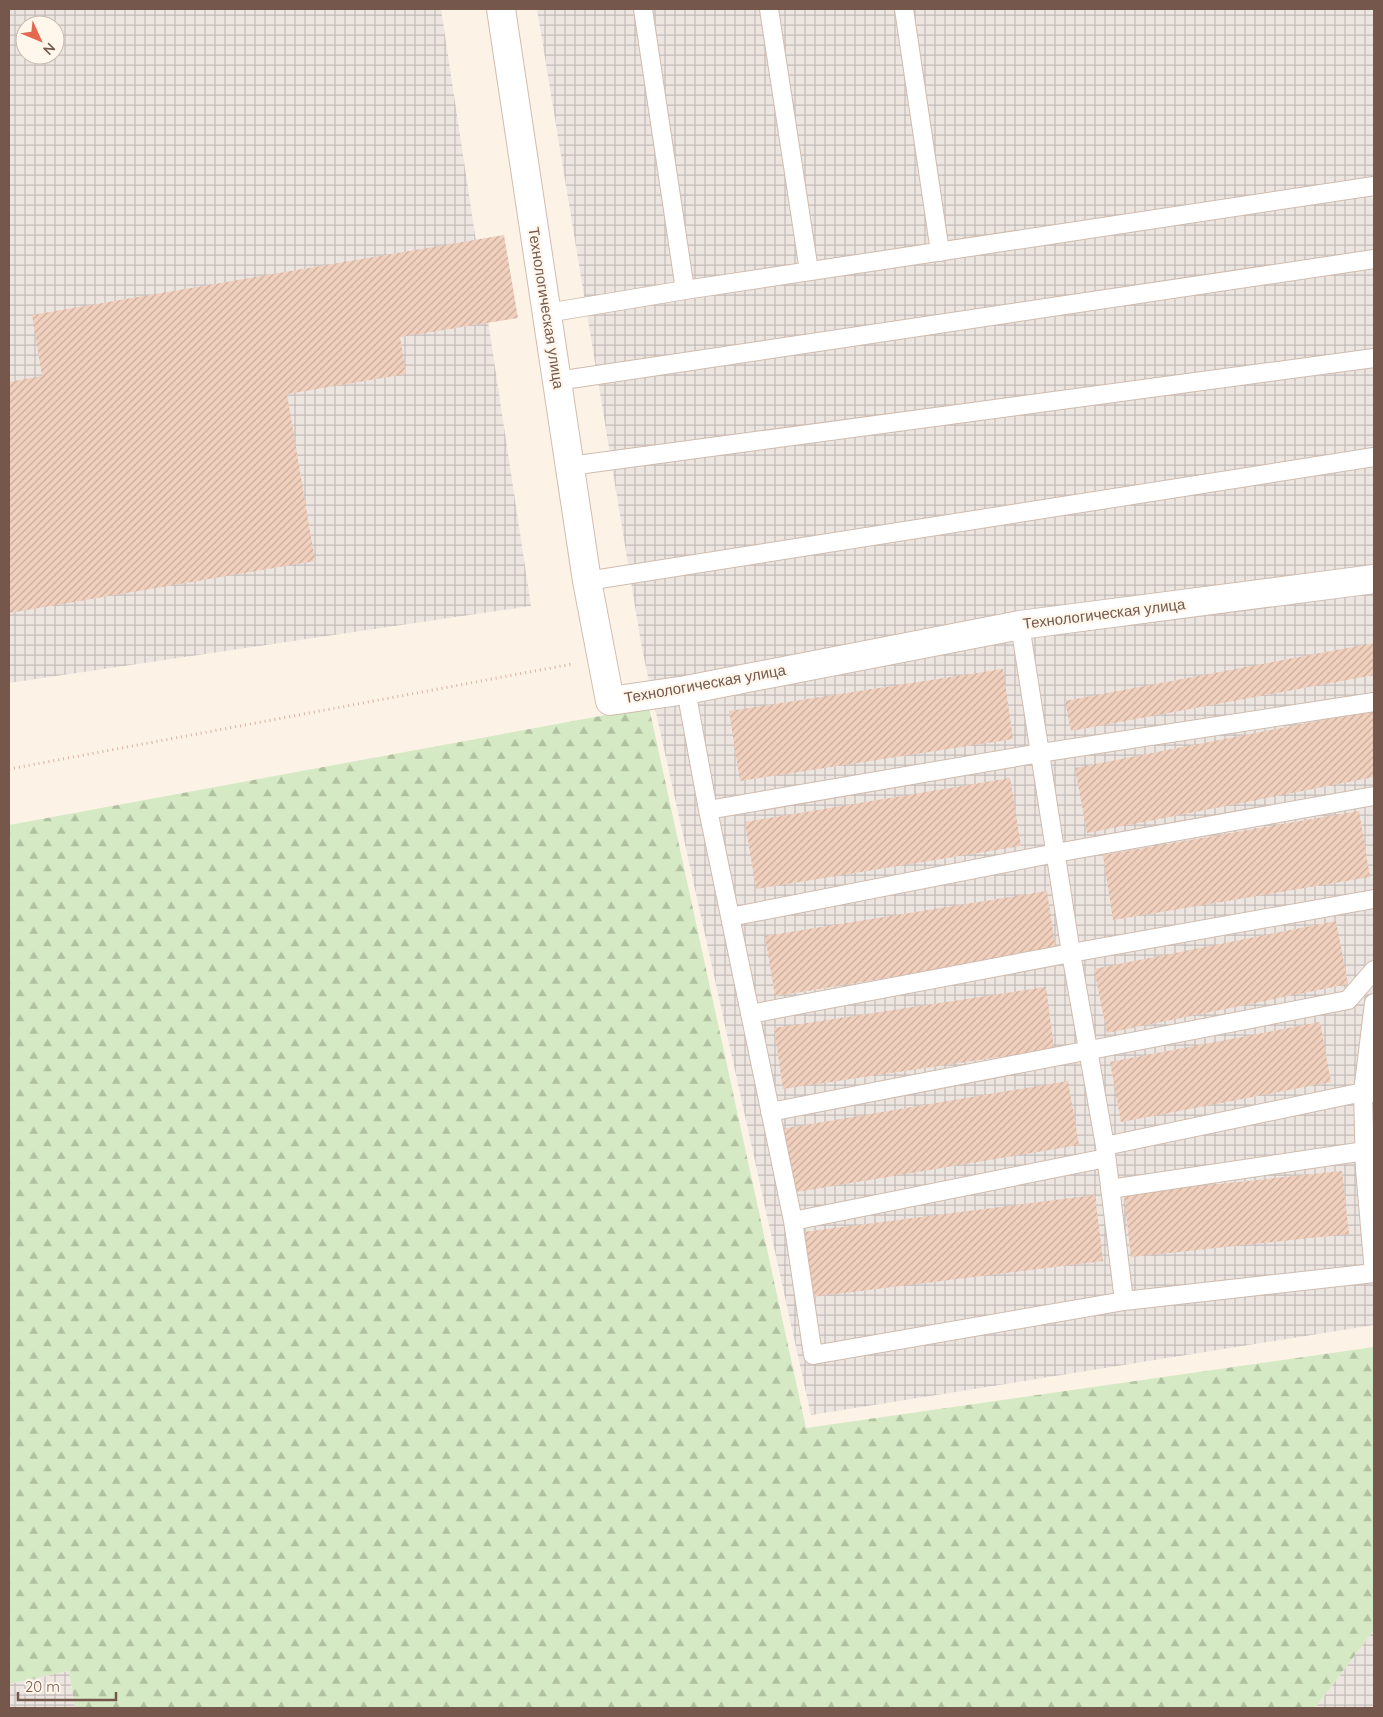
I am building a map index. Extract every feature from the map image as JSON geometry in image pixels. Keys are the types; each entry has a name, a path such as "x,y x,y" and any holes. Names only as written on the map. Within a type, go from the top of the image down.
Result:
{"street":[{"name":"Технологическая улица","path":"501,9 587,580 610,701 686,690 1020,625 1374,579"}],"lane":[{"path":"643,9 685,290"},
{"path":"769,9 809,271"},
{"path":"904,9 940,252"},
{"path":"547,313 685,290 1374,186"},
{"path":"557,380 1374,259"},
{"path":"570,466 1374,358"},
{"path":"587,580 1374,457"},
{"path":"1020,625 1071,953 1106,1152 1124,1301"},
{"path":"686,690 708,810 793,1221 813,1355 1124,1301 1374,1273 1364,1151 1374,1003"},
{"path":"708,810 1040,753 1374,702"},
{"path":"730,917 1056,853 1374,796"},
{"path":"750,1014 1071,953 1374,899"},
{"path":"770,1112 1348,1000 1374,970"},
{"path":"793,1221 1369,1092"},
{"path":"1110,1189 1364,1151"}],"path":[{"path":"9,769 602,658"}],"shaded area":[{"path":"9,9 441,9 531,606 9,683"},
{"path":"537,9 1374,9 1374,1325 811,1415 642,649"},
{"path":"1374,1630 1374,1708 1315,1708"},
{"path":"69,1671 75,1708 9,1708 9,1684"}],"green space":[{"path":"649,707 806,1428 1374,1347 1374,1630 1315,1708 75,1708 69,1671 9,1684 9,825"}],"building":[{"path":"504,235 518,318 400,337 406,374 287,394 315,561 9,613 9,382 42,376 32,315"},
{"path":"1374,643 1374,675 1071,731 1065,701"},
{"path":"1003,669 1013,739 740,781 729,711"},
{"path":"1374,710 1374,777 1087,833 1075,768"},
{"path":"1010,778 1021,846 756,889 745,822"},
{"path":"1359,811 1370,877 1113,920 1103,855"},
{"path":"1047,891 1056,951 775,996 765,936"},
{"path":"1336,921 1348,984 1107,1033 1094,969"},
{"path":"1046,987 1054,1049 783,1089 774,1028"},
{"path":"1320,1022 1331,1082 1121,1122 1110,1062"},
{"path":"1068,1081 1079,1145 791,1193 781,1129"},
{"path":"1342,1171 1349,1234 1131,1257 1124,1194"},
{"path":"1095,1195 1103,1261 811,1297 803,1232"}]}
